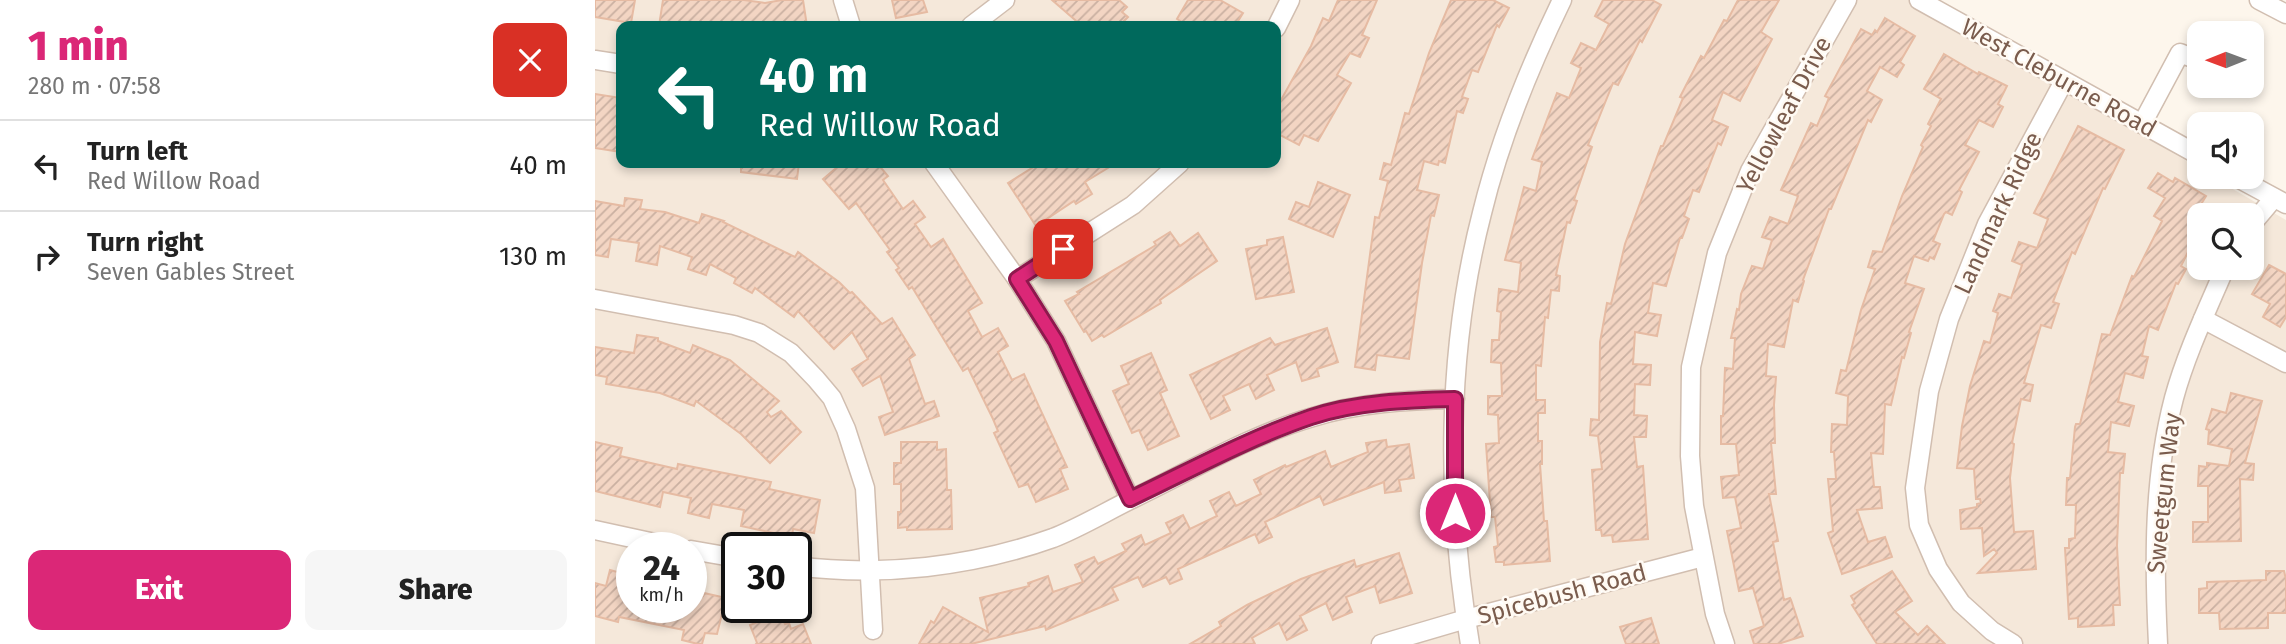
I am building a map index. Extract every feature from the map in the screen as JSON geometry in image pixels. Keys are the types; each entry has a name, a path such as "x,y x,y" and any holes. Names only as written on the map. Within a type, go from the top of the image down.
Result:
{"street":[{"path":"843,0 849,21"},
{"path":"978,21 1005,0"},
{"path":"1279,21 1290,0"},
{"path":"1470,644 1465,619 1455,513 1456,360 1465,294 1482,212 1505,136 1532,62 1562,0"},
{"name":"Yellowleaf Drive","path":"1725,644 1715,614 1693,506 1690,456 1691,367 1717,253 1750,172 1847,0"},
{"name":"West Cleburne Road","path":"1919,0 2187,149"},
{"path":"2259,0 2286,15"},
{"path":"2142,124 2180,53 2187,56"},
{"path":"595,60 616,63"},
{"name":"Landmark Ridge","path":"2013,644 1992,631 1961,603 1938,569 1919,525 1915,488 1929,391 1949,319 1987,224 2064,81"},
{"path":"938,168 1017,279 1056,341 1130,499"},
{"path":"1017,279 1133,205 1174,168"},
{"path":"2258,189 2280,201 2264,214"},
{"name":"Sweetgum Way","path":"2158,644 2154,565 2164,449 2174,396 2220,280"},
{"path":"595,299 734,325 759,333 791,353 832,398 846,429 865,488 873,630"},
{"path":"2203,320 2286,363"},
{"path":"812,567 870,570 960,562 1006,553 1056,536 1262,436 1312,417 1346,409 1417,400 1455,399"},
{"path":"595,530 616,535"},
{"name":"Spicebush Road","path":"1381,644 1465,619 1703,557"}],"shaded area":[{"path":"595,0 1913,0 2187,161 2187,189 2233,189 2257,203 2187,203 2187,280 2264,280 2264,207 2286,220 2286,644 595,644"}],"building":[{"path":"595,0 635,0 631,21 595,17"},
{"path":"663,0 744,0 765,3 803,0 806,21 660,21"},
{"path":"892,0 923,0 927,12 896,18"},
{"path":"1052,0 1119,0 1127,7 1122,12 1128,17 1124,21 1076,21"},
{"path":"1188,0 1220,0 1243,13 1238,21 1177,19"},
{"path":"1338,0 1377,0 1362,35 1369,38 1360,57 1350,53 1337,75 1351,83 1318,141 1304,135 1299,145 1281,136 1281,100 1323,18 1329,21"},
{"path":"1451,0 1493,0 1509,8 1499,27 1497,25 1478,72 1472,70 1462,97 1468,99 1463,113 1457,111 1445,163 1439,161 1438,165 1424,161 1417,190 1439,195 1434,216 1431,215 1422,263 1409,359 1377,355 1375,370 1355,367 1375,217 1379,218 1388,181 1380,179 1384,163 1391,165 1405,113 1409,114 1429,53"},
{"path":"1603,0 1652,0 1661,5 1618,85 1613,83 1588,145 1592,147 1574,200 1577,201 1570,223 1567,222 1556,275 1560,276 1559,291 1551,290 1548,318 1545,317 1541,366 1536,365 1536,400 1545,400 1545,413 1538,413 1538,441 1542,441 1540,464 1550,561 1504,565 1504,562 1496,562 1494,547 1498,546 1495,517 1491,517 1486,444 1499,443 1498,415 1488,414 1488,396 1502,396 1501,363 1491,362 1492,340 1499,340 1499,289 1518,292 1521,263 1505,260 1524,187 1536,191 1542,162 1532,159 1557,93 1569,98 1581,68 1571,63 1581,43 1596,50 1609,24 1595,16"},
{"path":"1738,0 1779,0 1761,32 1772,39 1740,101 1723,92 1712,120 1728,127 1721,145 1718,143 1699,192 1693,190 1684,216 1689,219 1680,238 1666,286 1653,283 1648,313 1661,315 1657,336 1635,332 1633,364 1651,365 1650,385 1635,384 1634,415 1647,416 1646,437 1634,437 1637,467 1643,466 1648,539 1613,542 1612,535 1602,536 1601,530 1596,530 1592,470 1602,469 1598,436 1590,435 1591,419 1599,420 1600,342 1607,303 1611,304 1625,244 1661,146 1683,98 1680,97 1701,56 1704,58"},
{"path":"1885,18 1915,36 1900,62 1904,65 1897,77 1880,67 1867,91 1882,100 1871,122 1868,120 1829,209 1803,280 1798,302 1793,300 1784,347 1768,344 1766,376 1776,377 1775,443 1771,443 1776,494 1769,494 1778,541 1773,542 1784,600 1790,598 1803,636 1778,644 1754,644 1750,631 1764,626 1753,588 1739,591 1727,531 1741,528 1735,497 1723,498 1721,477 1739,475 1736,444 1721,444 1725,368 1733,369 1735,338 1731,338 1737,309 1739,310 1741,294 1752,266 1763,269 1772,240 1762,237 1770,217 1788,224 1798,196 1781,190 1811,123 1817,126 1829,98 1825,96 1861,29 1872,35 1875,30 1877,32"},
{"path":"1944,54 1978,74 1979,72 2007,86 1998,104 2003,107 1993,127 1979,120 1965,145 1979,152 1959,190 1962,192 1952,215 1946,212 1944,214 1933,241 1940,244 1934,259 1930,257 1928,261 1914,256 1905,283 1924,289 1909,332 1911,333 1904,358 1902,357 1891,405 1885,404 1883,454 1871,453 1874,487 1880,487 1882,508 1857,510 1868,542 1885,537 1892,557 1842,574 1828,533 1833,531 1828,479 1836,479 1834,452 1831,452 1832,424 1847,425 1848,396 1836,393 1841,370 1846,371 1861,310 1875,269 1868,267 1873,251 1882,252 1923,147 1921,145 1931,126 1928,124 1941,99 1924,89"},
{"path":"595,94 616,97 616,151 595,148"},
{"path":"2078,126 2124,150 2105,189 2103,188 2075,254 2072,252 2053,302 2059,304 2051,328 2041,325 2024,383 2033,385 2030,401 2021,399 2012,443 2010,478 2014,532 2033,531 2036,569 1978,573 1997,553 1994,549 1984,556 1982,528 1961,529 1960,510 1977,507 1977,504 1981,503 1980,499 1976,499 1974,469 1957,468 1970,386 1984,341 1990,343 1998,313 1993,311 1999,294 2011,298 2022,265 2012,261 2019,242 2037,248 2048,219 2034,213"},
{"path":"741,168 798,168 797,179 741,172"},
{"path":"836,168 881,168 888,176 883,180 903,209 913,201 925,217 915,224 931,247 943,239 982,303 968,311 982,337 998,328 1008,346 998,352 1012,380 1024,374 1067,467 1060,469 1068,489 1036,502 1028,484 1019,487 994,433 998,431 993,419 968,368 963,371 912,287 909,289 896,270 899,268 887,252 890,250 856,203 849,209 823,179"},
{"path":"1032,168 1108,168 1085,182 1092,194 1076,204 1074,201 1036,226 1008,183"},
{"path":"2158,173 2173,182 2175,178 2187,185 2187,189 2194,189 2206,196 2202,203 2187,203 2187,254 2181,266 2186,269 2178,284 2176,283 2158,330 2149,326 2142,356 2148,357 2143,378 2125,373 2118,402 2134,406 2129,426 2111,422 2108,452 2125,454 2123,473 2120,473 2117,546 2120,605 2113,605 2114,625 2078,627 2078,618 2069,619 2065,548 2069,548 2069,539 2075,538 2076,505 2066,505 2067,478 2070,478 2075,427 2080,424 2102,334 2110,335 2132,276 2134,277 2162,221 2154,216 2165,198 2148,188"},
{"path":"1318,182 1350,195 1333,237 1289,219 1296,202 1309,207"},
{"path":"625,198 642,200 640,209 665,212 699,223 702,214 724,221 795,257 798,252 852,292 882,324 892,318 915,355 909,359 925,404 934,401 939,416 885,435 879,417 893,412 880,376 863,386 852,369 868,359 852,332 834,349 798,311 794,317 755,288 752,293 734,283 736,278 710,264 706,275 688,269 692,257 660,246 657,265 636,261 639,243 611,239 608,257 595,255 595,201 624,206"},
{"path":"1170,232 1180,246 1198,233 1217,261 1160,300 1161,303 1104,337 1102,335 1092,341 1065,301 1156,245 1154,242"},
{"path":"1283,237 1294,292 1256,299 1246,249 1267,245 1267,240"},
{"path":"2269,265 2286,274 2286,317 2280,327 2263,317 2270,304 2252,294 2260,280 2264,280"},
{"path":"1327,328 1338,362 1317,369 1319,376 1302,381 1296,362 1267,375 1274,390 1256,399 1249,384 1223,396 1230,410 1211,419 1190,375 1270,338 1275,345"},
{"path":"637,335 658,338 658,341 690,353 693,345 730,360 779,401 767,412 771,417 781,411 801,432 770,463 741,434 696,401 694,406 660,393 606,384 607,377 595,375 595,347 634,353"},
{"path":"1151,353 1167,390 1160,393 1179,436 1148,450 1139,430 1132,433 1113,391 1129,384 1121,366"},
{"path":"2231,393 2262,401 2245,463 2254,464 2253,480 2240,479 2241,541 2193,542 2193,522 2208,522 2208,486 2198,486 2199,466 2207,467 2207,463 2229,466 2232,449 2208,444 2209,430 2206,429 2212,409 2226,413"},
{"path":"1386,440 1387,447 1409,444 1414,478 1399,480 1401,491 1385,493 1384,482 1324,505 1320,496 1265,522 1272,537 1259,543 1255,534 1178,569 1182,579 1170,584 1166,577 1143,587 1138,577 1112,588 1118,600 1046,630 1045,626 971,644 919,644 931,621 934,623 943,607 988,632 980,598 1029,586 1028,583 1048,576 1053,592 1083,582 1075,565 1094,557 1098,564 1126,551 1122,544 1141,535 1145,545 1171,533 1166,523 1183,515 1190,529 1217,516 1210,501 1229,492 1236,506 1261,494 1254,480 1285,465 1286,467 1325,451 1331,467 1368,452 1366,443"},
{"path":"595,442 622,448 620,456 677,469 678,464 771,482 769,489 820,500 814,533 793,529 793,532 769,532 741,526 744,510 712,504 709,518 688,513 691,498 663,492 660,507 595,491"},
{"path":"901,442 937,442 937,450 946,449 952,529 898,528 901,484 894,484 894,463 901,463"},
{"path":"1399,553 1412,593 1380,603 1375,586 1346,597 1352,612 1333,620 1326,603 1300,616 1307,630 1287,640 1279,623 1252,638 1255,644 1190,644 1221,626 1219,622 1247,605 1301,579 1354,560 1356,567"},
{"path":"610,570 616,572 616,621 595,616 595,583 606,586"},
{"path":"1892,571 1912,601 1895,612 1918,635 1927,626 1945,644 1877,644 1852,605 1855,603 1851,596"},
{"path":"2266,571 2284,571 2286,579 2286,613 2268,613 2268,628 2220,629 2219,613 2199,613 2199,589 2207,588 2207,582 2266,580"},
{"path":"707,594 721,597 721,618 717,634 705,633 702,644 698,644 682,640 684,630 649,623 707,623"},
{"path":"1651,618 1659,644 1626,644 1620,627"},
{"path":"789,623 791,629 803,624 811,644 756,644 750,625"}],"route":[{"path":"1063,249 1017,279 1056,341 1130,499 1262,436 1312,417 1346,409 1417,400 1455,399 1455,513"}]}
